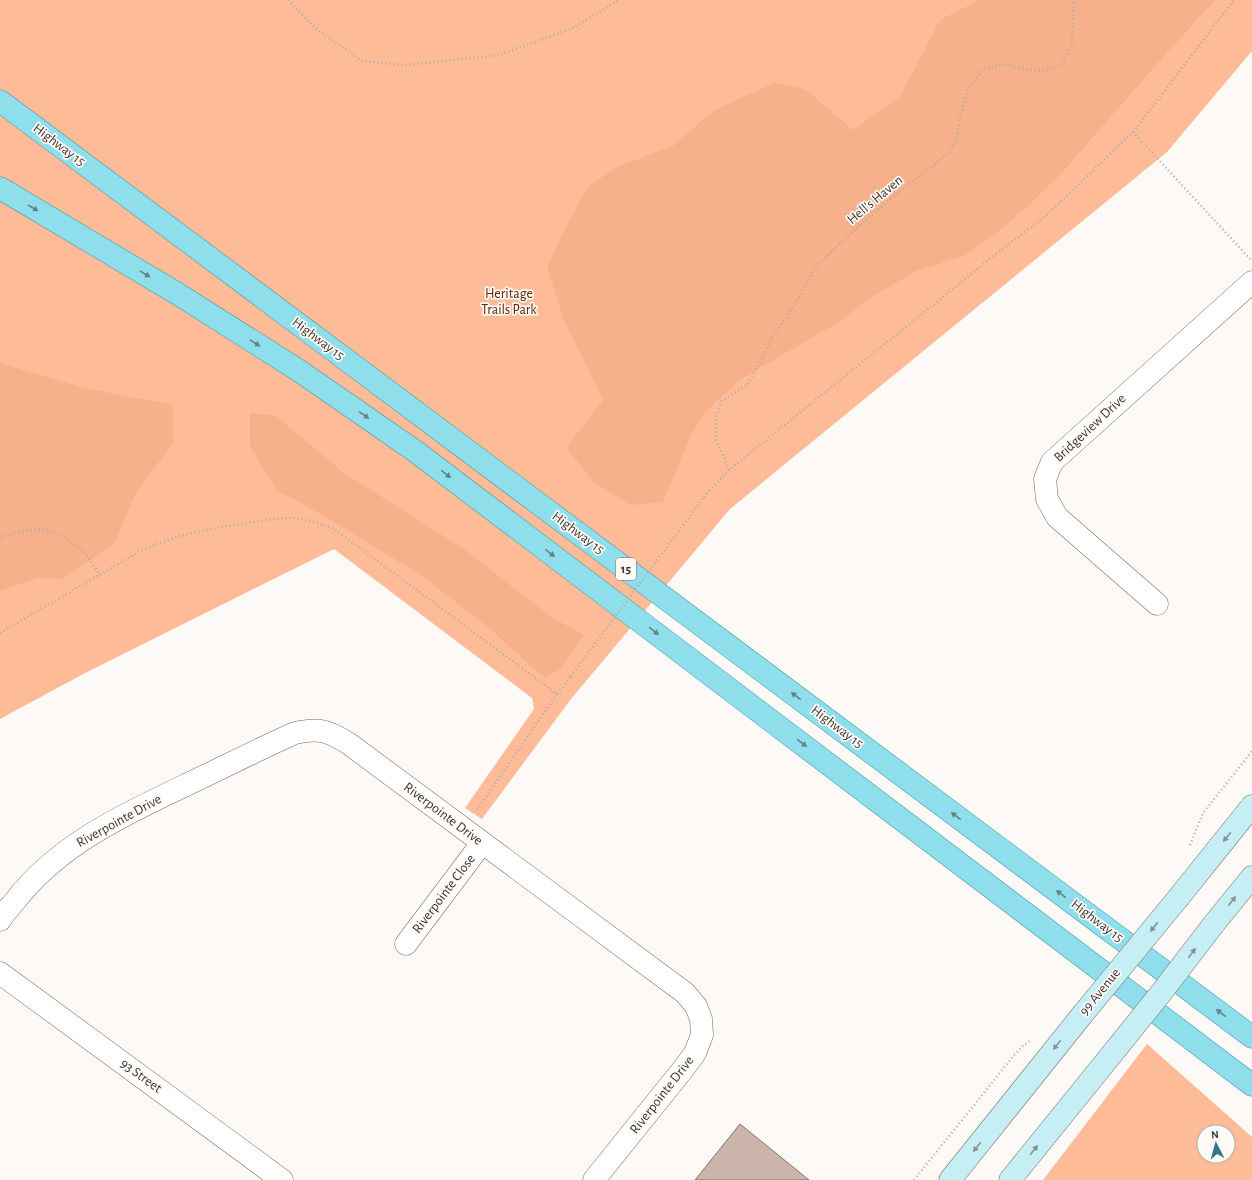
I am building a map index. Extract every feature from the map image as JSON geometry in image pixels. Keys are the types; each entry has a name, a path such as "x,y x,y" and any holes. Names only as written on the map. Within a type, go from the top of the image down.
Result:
{"main road":[{"name":"Highway 15","path":"0,102 1252,1037"},
{"path":"0,188 178,294 298,370 415,451 1252,1085"},
{"name":"99 Avenue","path":"950,1180 1252,806"},
{"path":"1010,1180 1161,993 1252,877"}],"street":[{"name":"Bridgeview Drive","path":"1157,604 1057,517 1047,499 1045,480 1052,462 1252,282"},
{"name":"Riverpointe Drive","path":"0,920 25,887 50,863 74,845 127,813 295,733 320,730 335,735 348,743 685,993 696,1006 701,1019 702,1035 695,1053 594,1180"},
{"name":"Riverpointe Close","path":"406,944 482,843"},
{"name":"93 Street","path":"0,973 282,1180"}],"path":[{"path":"288,0 315,28 362,60 405,65 499,55 574,28 619,0"},
{"name":"Hell's Haven","path":"729,470 716,439 716,417 722,401 746,385 762,360 772,337 794,305 814,269 841,242 895,195 950,152 957,136 968,86 984,69 1003,64 1022,69 1043,71 1063,64 1072,43 1074,0"},
{"path":"463,829 557,694 704,497 729,470 985,263 1049,214 1133,132 1234,0"},
{"path":"1133,132 1252,261"},
{"path":"0,633 140,551 156,544 178,536 209,529 270,519 294,518 313,521 334,529 557,694"},
{"path":"0,538 16,532 44,529 66,537 84,553 100,575"},
{"path":"1187,850 1203,813 1252,751"},
{"path":"914,1180 1015,1054 1033,1038"}],"green space":[{"name":"Heritage Trails Park","path":"0,0 1252,0 1252,51 1167,152 730,509 571,699 482,819 465,808 534,709 532,698 334,549 85,673 0,719"},
{"path":"1147,1044 1252,1137 1252,1180 1043,1180"}],"shaded area":[{"path":"980,0 1215,0 1058,177 1009,223 966,255 916,271 870,298 837,323 741,379 705,412 690,437 663,502 631,505 595,483 566,448 603,400 564,320 547,267 566,227 589,186 617,167 673,146 713,111 774,83 805,89 853,130 900,97 940,20"},
{"path":"0,363 84,388 173,405 173,444 136,492 114,544 62,579 38,578 0,591"},
{"path":"250,413 276,416 344,473 464,549 551,617 584,635 559,670 546,677 529,665 492,630 422,576 323,515 278,491 250,447"}],"building":[{"path":"740,1124 809,1180 695,1180"}]}
